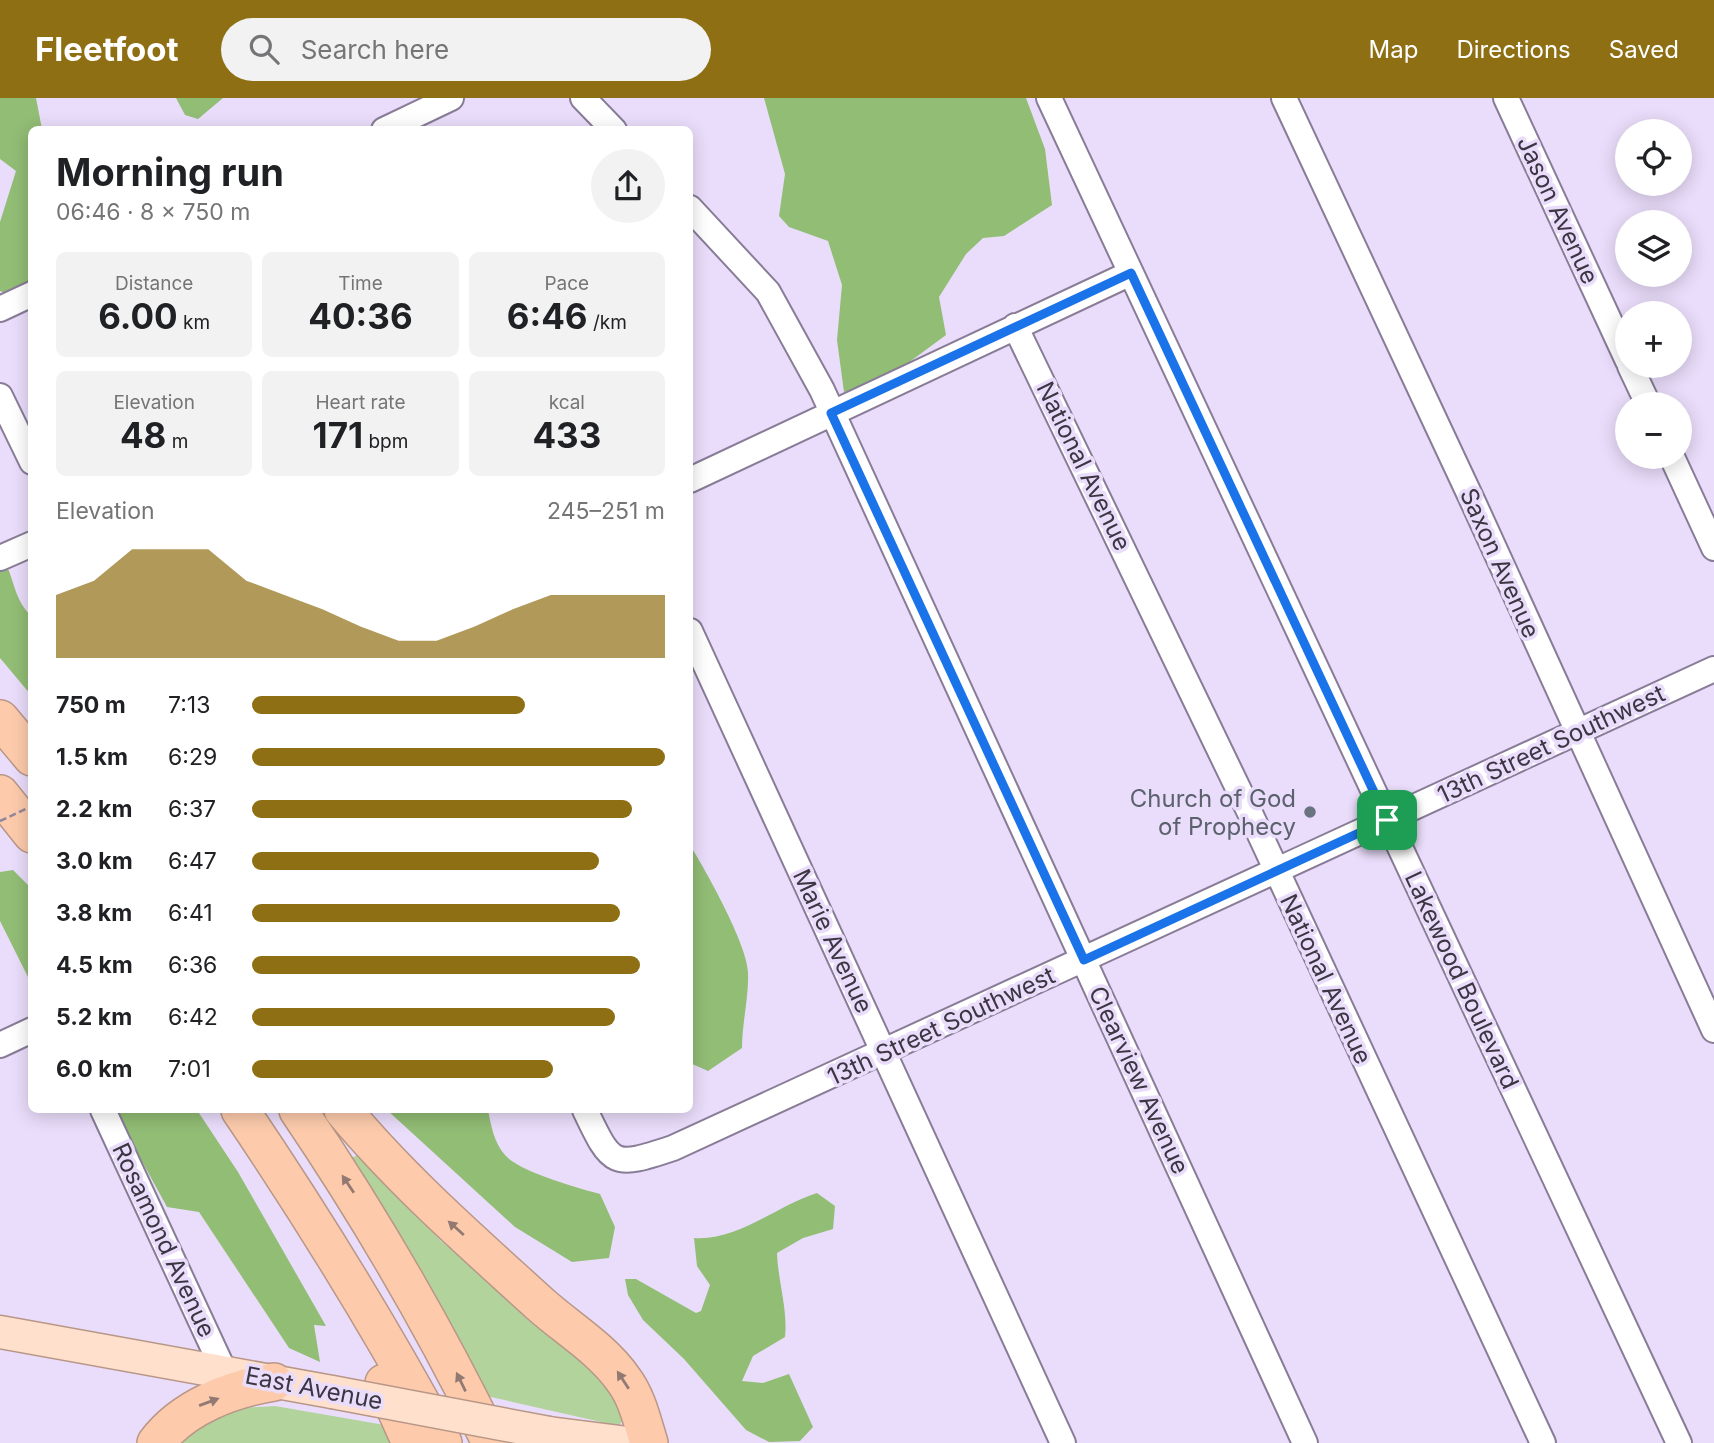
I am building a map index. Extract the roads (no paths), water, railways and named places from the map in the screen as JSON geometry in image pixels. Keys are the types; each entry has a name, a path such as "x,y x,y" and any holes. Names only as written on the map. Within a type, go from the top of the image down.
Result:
{"highway":[{"path":"0,719 28,750"},
{"path":"0,794 28,829"},
{"path":"241,1113 358,1333 411,1443"},
{"path":"241,1113 309,1211 355,1285 443,1443"},
{"path":"300,1113 355,1194 438,1334 491,1443"},
{"path":"346,1113 441,1214 556,1319 609,1360 625,1381 637,1405 649,1443"},
{"path":"156,1443 171,1426 199,1406 274,1382"}],"main road":[{"name":"East Avenue","path":"0,1332 224,1371 549,1433 628,1443"}],"street":[{"path":"392,126 451,98"},
{"path":"583,98 610,126"},
{"name":"Saxon Avenue","path":"1284,98 1474,504 1714,1030"},
{"name":"Jason Avenue","path":"1506,98 1615,333"},
{"name":"Lakewood Boulevard","path":"1055,100 1131,273 1679,1443"},
{"name":"Clearview Avenue","path":"698,230 768,292 790,328 1305,1443"},
{"path":"693,479 1131,273"},
{"path":"0,309 28,296"},
{"name":"National Avenue","path":"1016,326 1276,871 1543,1443"},
{"path":"0,396 28,454"},
{"path":"1678,469 1714,548"},
{"path":"0,558 28,546"},
{"name":"Marie Avenue","path":"693,638 1063,1443"},
{"name":"13th Street Southwest","path":"587,1113 608,1153 622,1162 673,1148 1714,669"},
{"path":"0,1045 28,1032"},
{"name":"Rosamond Avenue","path":"104,1113 224,1371"}],"place":[{"name":"Church of God of Prophecy","path":"1310,812"}]}
